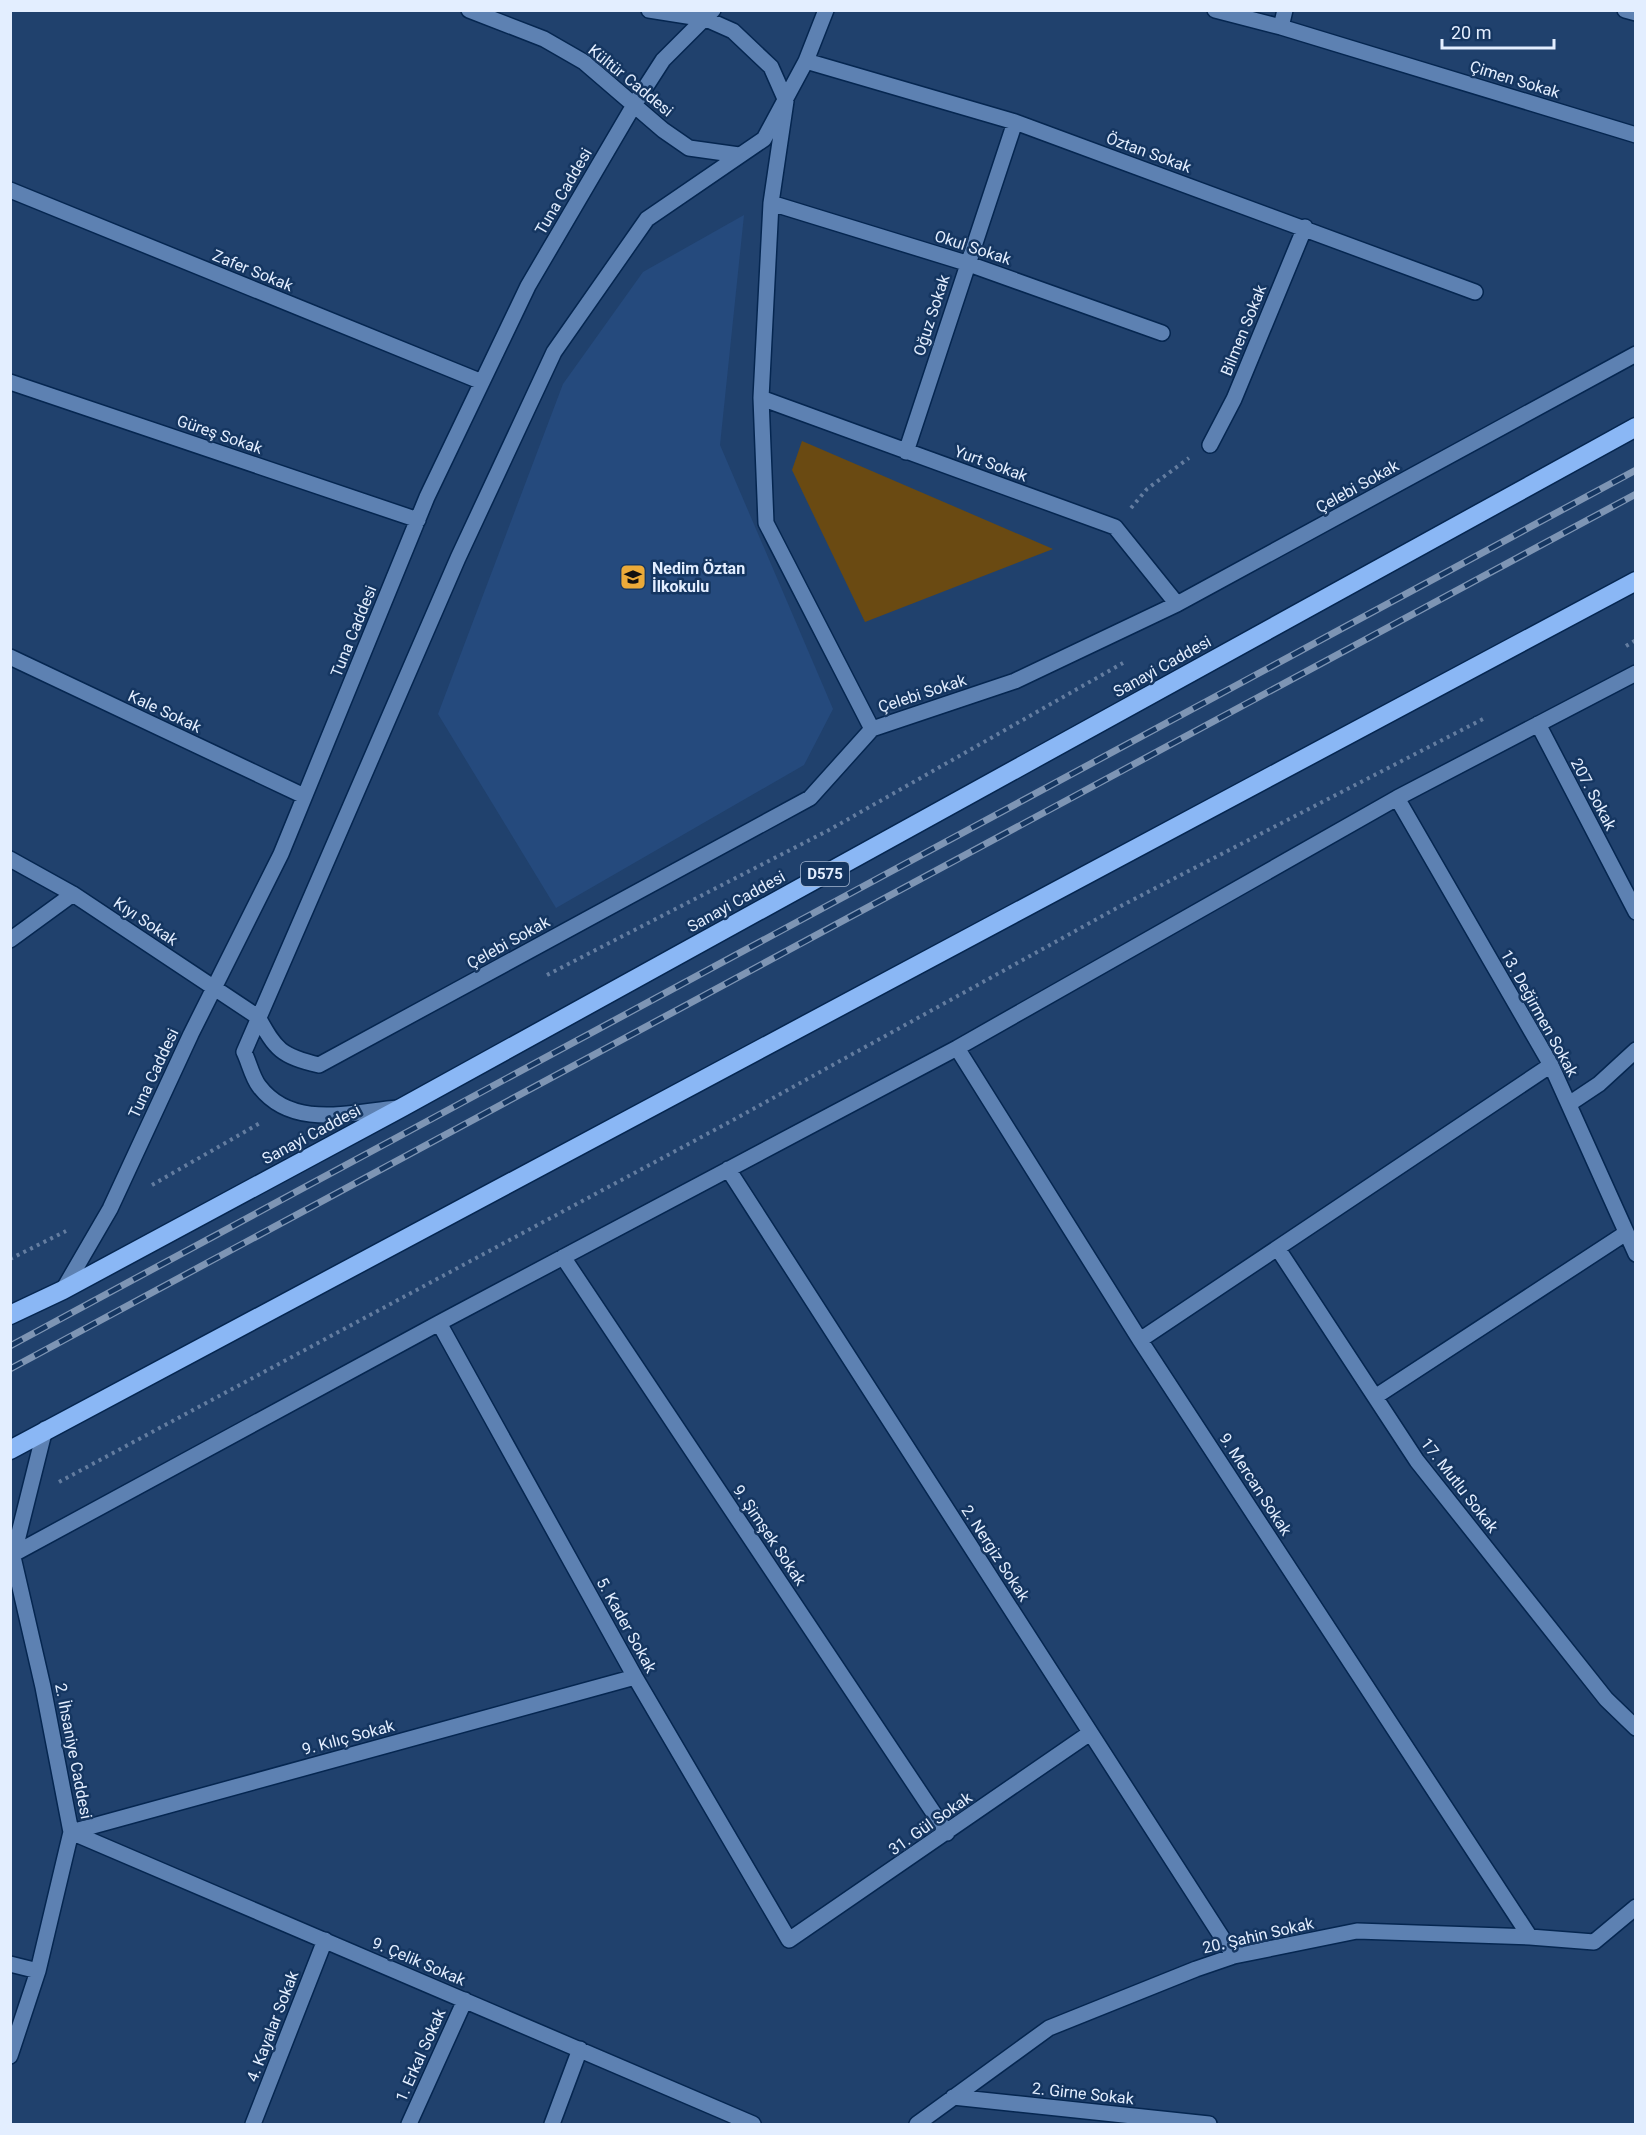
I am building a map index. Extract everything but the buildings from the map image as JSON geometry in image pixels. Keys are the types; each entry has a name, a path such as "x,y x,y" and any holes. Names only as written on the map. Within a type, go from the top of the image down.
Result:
{"highway":[{"name":"Sanayi Caddesi","path":"10,1315 63,1290 401,1108 1635,427"},
{"path":"10,1450 45,1429 1635,581"}],"street":[{"name":"Kültür Caddesi","path":"469,10 543,39 584,62 689,148 739,155"},
{"path":"649,10 710,15 733,31 771,67 786,101 771,203 761,398 766,523 872,729"},
{"path":"401,1108 309,1116 285,1109 259,1086 244,1052 458,558 554,352 647,219 764,139 806,61 826,10"},
{"name":"Çimen Sokak","path":"1215,10 1281,27 1635,135"},
{"path":"1281,27 1285,10"},
{"path":"1625,10 1635,13"},
{"name":"Tuna Caddesi","path":"63,1290 110,1209 191,1034 281,854 418,520 528,286 634,105 663,60 710,15"},
{"name":"Öztan Sokak","path":"806,61 1015,123 1305,227 1475,292"},
{"name":"Oğuz Sokak","path":"906,452 966,263 1015,123"},
{"name":"Zafer Sokak","path":"10,190 482,382"},
{"name":"Okul Sokak","path":"771,203 966,263 1162,333"},
{"name":"Bilmen Sokak","path":"1210,446 1234,399 1305,227"},
{"name":"Çelebi Sokak","path":"258,1017 274,1046 297,1060 319,1065 810,798 872,729 1015,681 1178,604 1635,354"},
{"name":"Güreş Sokak","path":"10,382 418,520"},
{"name":"Yurt Sokak","path":"761,398 1115,527"},
{"path":"1115,527 1178,604"},
{"name":"Kale Sokak","path":"10,657 304,796"},
{"path":"12,1556 439,1323 957,1048 1397,798 1635,673"},
{"name":"207. Sokak","path":"1538,724 1635,912"},
{"name":"13. Değirmen Sokak","path":"1397,798 1551,1065 1635,1254"},
{"name":"Kıyı Sokak","path":"10,859 73,894 258,1017"},
{"path":"10,940 73,894"},
{"name":"9. Mercan Sokak","path":"957,1048 1140,1340 1530,1937"},
{"path":"1569,1104 1599,1084 1635,1050"},
{"path":"1140,1340 1551,1065"},
{"name":"2. Nergiz Sokak","path":"728,1169 1234,1956"},
{"path":"1374,1397 1626,1233"},
{"name":"17. Mutlu Sokak","path":"1278,1248 1417,1461 1606,1699 1635,1728"},
{"name":"9. Şimşek Sokak","path":"563,1257 947,1833"},
{"name":"5. Kader Sokak","path":"439,1323 635,1677 789,1940"},
{"path":"12,1556 45,1429"},
{"name":"2. İhsaniye Caddesi","path":"10,2056 38,1971 71,1832 43,1687 12,1556"},
{"name":"9. Kılıç Sokak","path":"71,1832 635,1677"},
{"name":"31. Gül Sokak","path":"789,1940 1090,1733"},
{"name":"9. Çelik Sokak","path":"71,1832 753,2124"},
{"name":"20. Şahin Sokak","path":"917,2124 1049,2028 1234,1956 1357,1931 1530,1937 1594,1942 1635,1907"},
{"name":"4. Kayalar Sokak","path":"253,2124 325,1940"},
{"path":"10,1964 38,1971"},
{"name":"1. Erkal Sokak","path":"409,2124 465,2000"},
{"path":"552,2124 580,2049"},
{"name":"2. Girne Sokak","path":"953,2097 1209,2124"}],"path":[{"path":"1115,527 1147,489 1210,446"},
{"path":"1615,651 1635,640"},
{"path":"27,1499 735,1119 1115,909 1492,714"}],"shaded area":[{"name":"Nedim Öztan İlkokulu","path":"744,215 720,445 833,709 804,765 556,908 438,714 563,384 643,272"},
{"path":"802,441 1053,549 865,622 792,470"}],"railway":[{"path":"10,1346 1636,470"},
{"path":"10,1369 1636,494"}],"place":[{"name":"Nedim Öztan İlkokulu","path":"633,577"}]}
